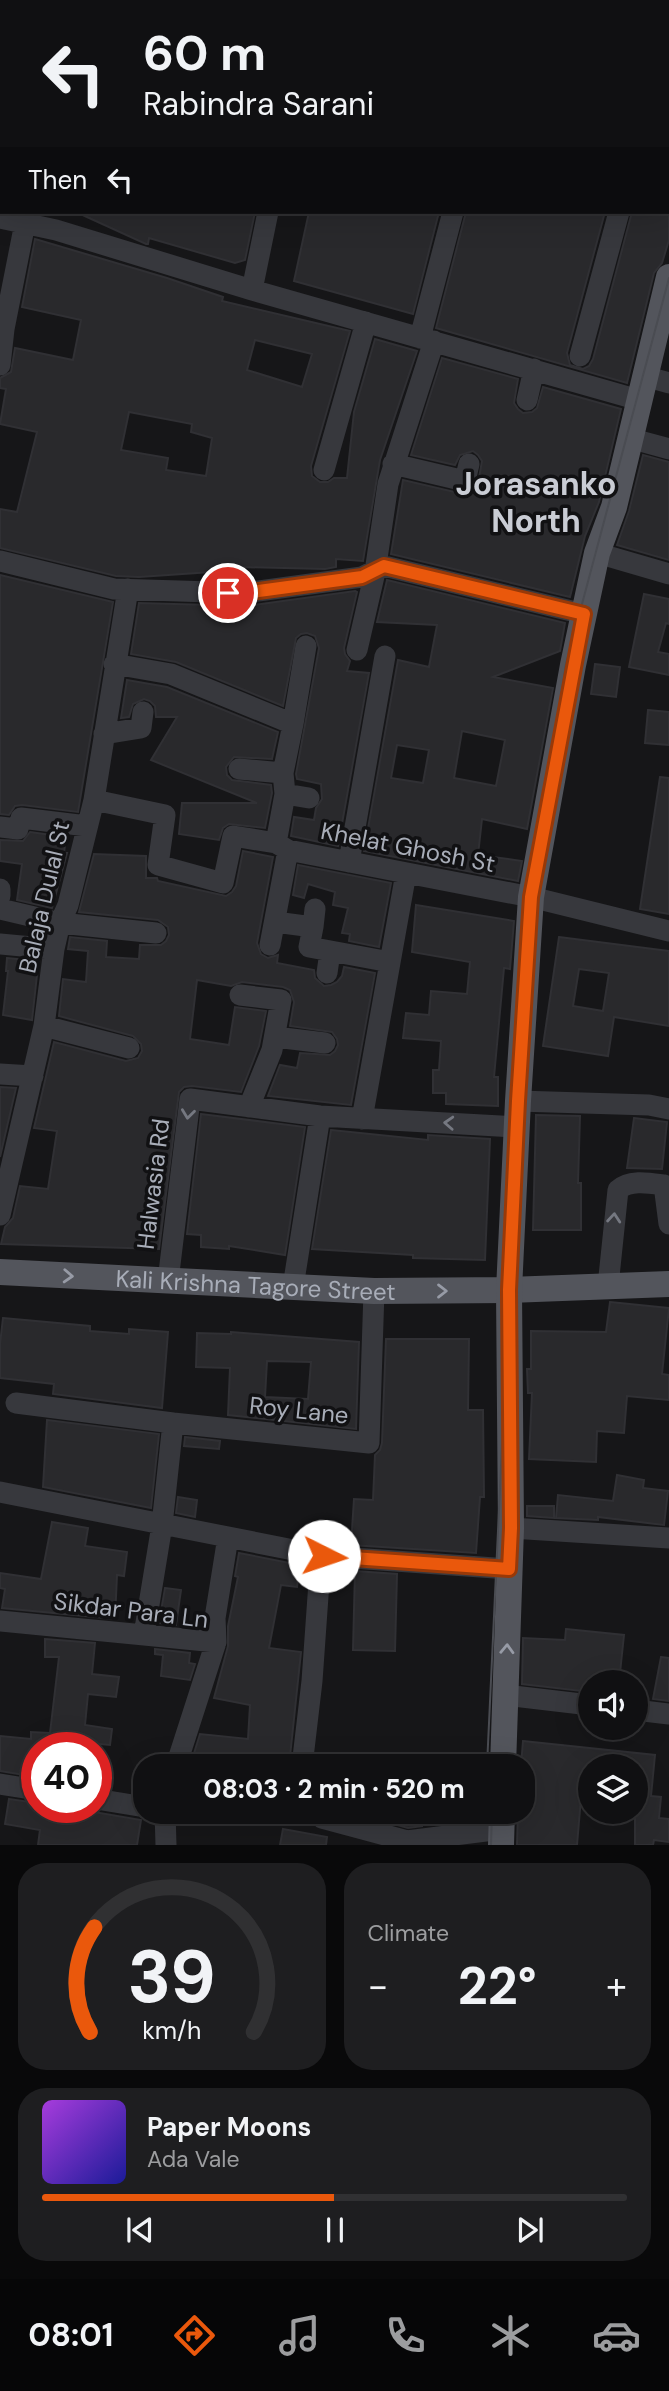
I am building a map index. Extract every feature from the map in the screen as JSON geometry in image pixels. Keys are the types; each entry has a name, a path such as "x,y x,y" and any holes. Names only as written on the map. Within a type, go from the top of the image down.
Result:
{"main road":[{"path":"503,1754 511,1528 509,1290 531,897 597,553 614,507 629,438 651,387 669,277"},
{"name":"Kali Krishna Tagore Street","path":"0,1272 374,1291 509,1290 669,1284"}],"street":[{"path":"252,290 268,214"},
{"path":"357,650 375,572 388,484 427,339 453,214"},
{"path":"580,356 618,214"},
{"path":"0,218 25,223 58,221 252,290 534,369 651,387"},
{"path":"0,365 4,329 25,223"},
{"path":"324,470 366,322"},
{"path":"527,400 534,369"},
{"path":"629,438 669,449"},
{"path":"393,464 465,481 469,464"},
{"path":"597,553 669,574"},
{"path":"0,561 114,589 244,593 362,577 384,566 584,614"},
{"name":"Balaja Dulal St","path":"0,1215 44,1026 54,949 60,923 68,905 94,800 128,589"},
{"path":"270,945 275,922 282,847 284,784 306,646"},
{"path":"349,862 385,656"},
{"path":"114,664 171,674 293,724"},
{"path":"104,734 141,728 144,712"},
{"path":"239,769 284,784 309,798"},
{"name":"Khelat Ghosh St","path":"94,800 165,815 158,865 223,883 233,836 349,862 531,897 669,930"},
{"path":"13,824 87,826"},
{"path":"362,1119 406,873"},
{"path":"0,889 0,896"},
{"path":"0,909 60,923 156,933"},
{"path":"275,922 314,918 309,947 328,962 390,962"},
{"path":"0,944 54,949"},
{"path":"240,995 282,994 272,1050 249,1107"},
{"path":"44,1026 129,1048"},
{"path":"275,1037 325,1043"},
{"path":"0,1074 33,1076"},
{"name":"Halwasia Rd","path":"168,1281 190,1099 362,1119 517,1114 649,1105 669,1109"},
{"path":"293,1287 320,1116"},
{"path":"608,1286 618,1189 632,1183 664,1185 669,1224"},
{"name":"Roy Lane","path":"173,1423 369,1444 374,1291"},
{"path":"16,1403 173,1423 162,1525 144,1635"},
{"path":"0,1492 324,1556 509,1569"},
{"path":"511,1528 584,1534 668,1532"},
{"path":"216,1642 215,1618 228,1537"},
{"path":"303,1754 319,1582 324,1556"},
{"name":"Sikdar Para Ln","path":"0,1621 216,1642 180,1754"},
{"path":"505,1695 578,1703"},
{"path":"648,1712 669,1714"},
{"path":"0,1784 21,1787"},
{"path":"112,1802 133,1805"},
{"path":"165,1824 166,1845"},
{"path":"342,1824 406,1843 501,1829"}],"building":[{"path":"80,214 255,214 245,260 235,263 149,238 146,244"},
{"path":"309,214 438,214 413,314 294,281"},
{"path":"465,214 604,214 567,353 570,365 583,369 589,366 593,359 631,214 669,214 669,240 662,263 654,273 627,383 436,328"},
{"path":"35,239 167,278 223,297 222,301 350,331 311,466 312,476 320,482 347,478 354,412 375,339 417,351 380,460 363,561 336,559 336,567 325,569 239,567 240,570 139,577 116,576 0,548 0,509 17,512 37,432 0,424 6,389 0,388 0,378 11,372 15,348 73,360 81,320 22,307","holes":["255,340 312,354 302,387 247,370","129,412 192,424 191,432 212,438 206,476 166,470 168,458 121,450"]},
{"path":"442,358 518,379 514,403 523,413 537,408 543,387 621,409 599,502 585,536 570,597 391,554 403,480 463,494 474,490 478,484 482,461 473,451 460,455 455,465 411,455"},
{"path":"643,455 669,462 669,560 617,545"},
{"path":"0,575 113,602 78,812 22,805 15,806 9,815 0,814"},
{"path":"387,580 565,623 560,651 493,677 553,688 527,829 482,819 478,855 522,861 518,881 364,851 398,660 429,667 437,625 377,622","holes":["462,731 505,740 496,786 454,778","397,745 429,750 423,783 391,778"]},
{"path":"357,592 344,648 350,661 347,671 369,673 338,846 291,836 294,817 314,820 316,808 322,799 321,784 297,779 296,774 319,648 315,636 307,633 296,638 283,706 176,662 131,654 139,603 246,606"},
{"path":"644,594 669,599 669,624 666,623 658,652 669,654 669,675 629,667"},
{"path":"595,664 620,667 616,697 591,694"},
{"path":"127,680 167,687 278,732 272,759 234,757 226,767 227,775 232,780 271,785 265,828 229,824 223,828 219,840 179,834 182,803 257,803 151,760 177,717 156,717 155,706 144,699 133,704 129,717 121,718"},
{"path":"648,710 669,712 669,745 645,743"},
{"path":"660,777 669,778 669,914 640,909"},
{"path":"30,832 66,837 64,853 67,853 52,908 17,900 22,864 0,861 0,840 23,841"},
{"path":"243,851 273,857 257,943 261,954 268,958 278,955 277,963 314,970 315,978 324,986 337,982 344,967 375,973 351,1105 268,1096 280,1065 297,1068 300,1053 330,1055 338,1045 332,1032 290,1026 294,1002 290,990 242,982 231,986 197,980 190,1039 229,1045 235,1007 266,1011 259,1046 241,1092 192,1086 184,1087 179,1092 159,1249 1,1244 5,1227 13,1218 20,1186 48,1189 57,1131 34,1128 54,1042 126,1061 138,1058 142,1051 141,1044 133,1036 59,1016 63,979 86,982 88,951 68,949 70,937 107,941 106,957 139,959 140,945 161,945 169,935 168,927 158,920 79,912 94,854 146,856 146,878 157,878 158,881 226,896 236,886"},
{"path":"298,865 391,883 379,947 349,941 350,934 342,933 348,908 333,905 335,892 308,884 304,898 293,895"},
{"path":"416,905 514,921 510,969 504,968 494,1077 498,1077 498,1106 446,1104 446,1093 433,1093 433,1070 439,1070 441,1041 403,1038 406,1013 429,1015 431,991 467,994 470,962 412,952"},
{"path":"559,937 669,951 669,1026 614,1017 608,1056 543,1046","holes":["579,969 609,973 603,1011 573,1006"]},
{"path":"7,958 36,961 32,1020 3,1015"},
{"path":"0,1087 16,1088 0,1157"},
{"path":"201,1114 305,1127 285,1255 229,1246 229,1249 201,1247 201,1235 187,1234"},
{"path":"536,1115 580,1116 578,1183 581,1183 581,1230 533,1230"},
{"path":"634,1118 667,1122 662,1169 627,1168"},
{"path":"331,1130 428,1140 428,1135 490,1139 485,1260 413,1258 413,1255 312,1249"},
{"path":"610,1302 669,1308 662,1374 669,1375 669,1400 627,1396 624,1433 597,1431 596,1462 529,1459 532,1393 528,1393 527,1369 531,1369 531,1331 606,1332"},
{"path":"3,1318 90,1326 90,1331 129,1334 129,1329 168,1332 162,1408 53,1394 54,1384 0,1378"},
{"path":"197,1333 359,1342 356,1429 228,1415 230,1368 196,1367","holes":["267,1361 311,1362 308,1399 265,1397"]},
{"path":"386,1339 469,1339 468,1410 483,1410 484,1497 480,1497 476,1553 351,1545 354,1499 373,1500 375,1455 382,1443"},
{"path":"47,1420 159,1434 151,1508 43,1487"},
{"path":"185,1437 220,1441 219,1449 184,1446"},
{"path":"617,1475 644,1480 643,1488 668,1491 664,1525 598,1517 598,1520 556,1518 558,1495 613,1501"},
{"path":"178,1497 197,1500 195,1517 176,1513"},
{"path":"527,1506 554,1506 554,1518 527,1516"},
{"path":"52,1522 88,1528 85,1546 127,1552 124,1576 117,1575 115,1619 2,1608 5,1589 0,1588 0,1573 41,1579"},
{"path":"239,1553 300,1565 297,1587 281,1585 269,1648 301,1652 290,1754 194,1754 200,1734 248,1739 250,1705 214,1698 228,1646 228,1626 238,1577 235,1576"},
{"path":"355,1571 397,1574 395,1651 353,1650"},
{"path":"165,1588 181,1590 176,1625 159,1623"},
{"path":"566,1629 624,1635 620,1670 578,1670 578,1691 522,1684 523,1638 565,1640"},
{"path":"45,1639 95,1643 92,1674 119,1677 116,1697 88,1694 85,1725 112,1729 112,1732 50,1732 59,1657 45,1657"},
{"path":"155,1649 190,1653 189,1663 195,1664 190,1680 161,1676 163,1655 155,1654"},
{"path":"661,1657 669,1658 669,1701 653,1699"},
{"path":"0,1736 21,1738 21,1774 0,1771"},
{"path":"523,1741 646,1754 578,1754 577,1845 517,1845 518,1824 535,1824 535,1754 522,1754"},
{"path":"648,1754 655,1755 651,1796 661,1797 659,1818 669,1819 669,1842 654,1840 653,1845 635,1845 635,1824 648,1824"},
{"path":"9,1799 21,1801 21,1823 112,1823 112,1815 133,1819 133,1824 140,1824 137,1845 38,1845 40,1830 5,1824"},
{"path":"394,1824 422,1824 408,1828"},
{"path":"283,1829 327,1837 326,1845 280,1845"}],"tram line":[{"path":"488,1754 524,974 531,897 566,664 669,278"},
{"path":"491,1845 492,1824"}],"district":[{"name":"Jorasanko North","path":"536,502"}],"route":[{"path":"228,593 362,577 384,566 584,614 531,897 509,1290 509,1569 324,1556"}]}
